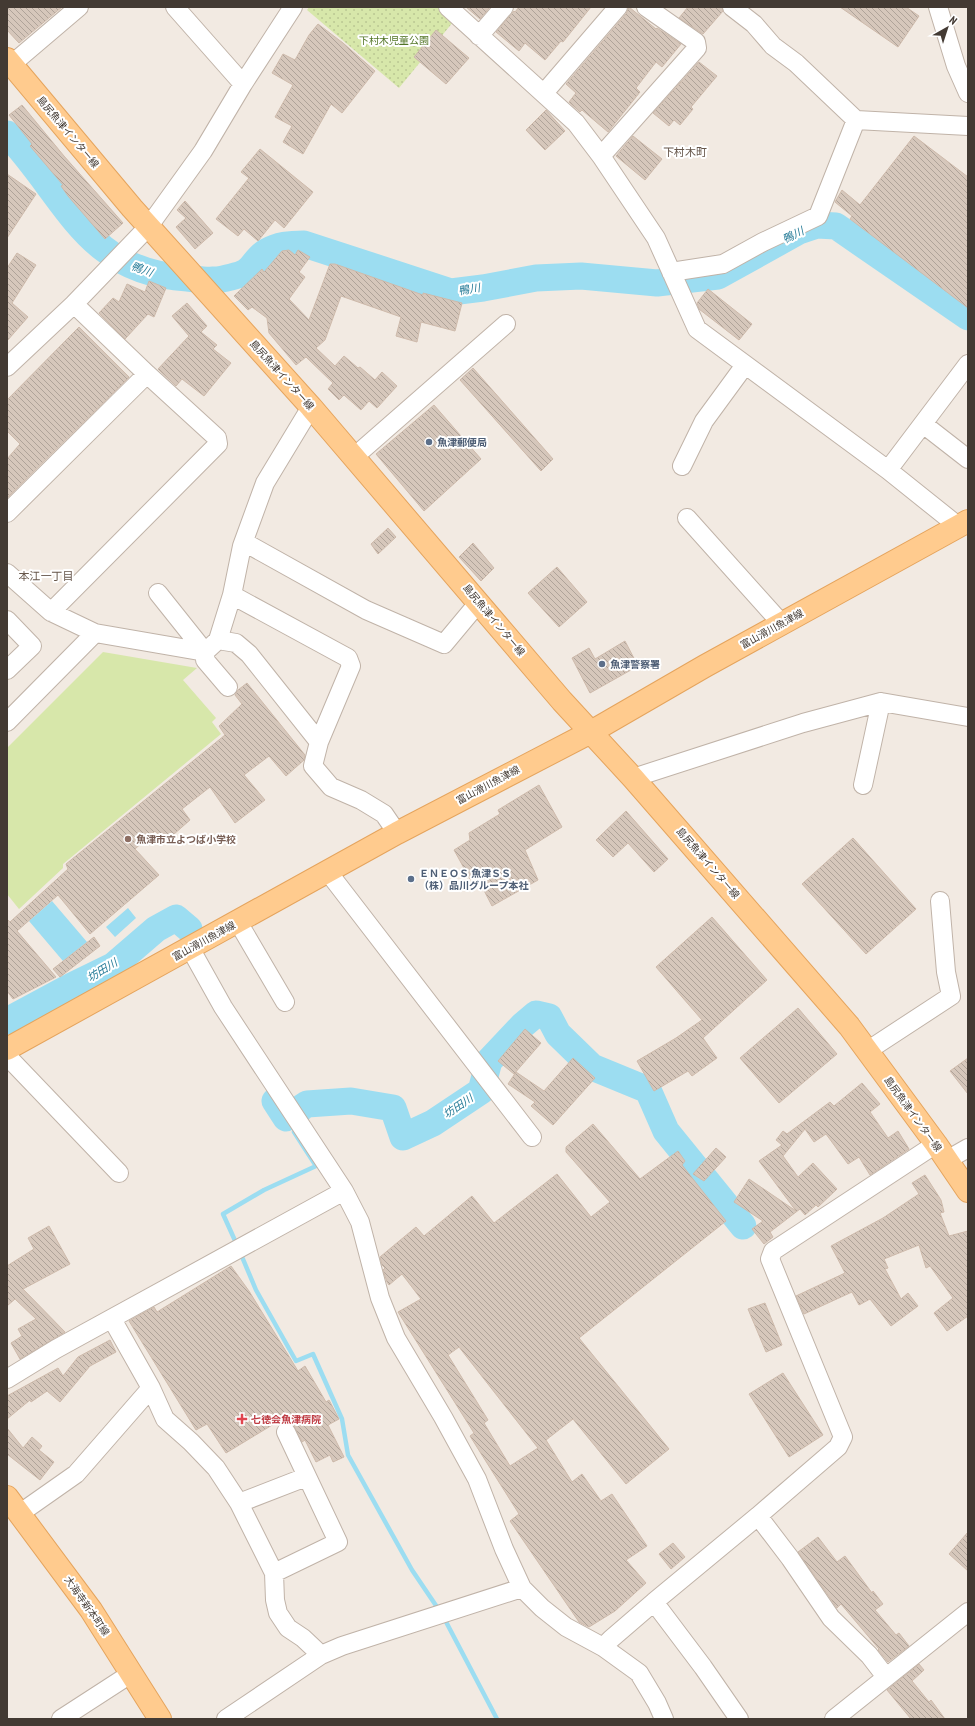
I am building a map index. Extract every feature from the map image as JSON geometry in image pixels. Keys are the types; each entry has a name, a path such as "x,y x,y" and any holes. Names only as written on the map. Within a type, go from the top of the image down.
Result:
{"main road":[{"name":"島尻魚津インター線","path":"9,61 178,260 311,407 590,732 633,778 849,1026 968,1191"},
{"name":"富山滑川魚津線","path":"7,1049 328,872 397,832 590,732 963,523"},
{"name":"大海寺新本町線","path":"13,1505 91,1610 160,1719"}],"street":[{"path":"9,61 80,7"},
{"path":"175,7 243,84"},
{"path":"10,359 74,304 149,226 203,151 243,84 293,7"},
{"path":"448,7 478,36 576,123 601,156 656,238 697,329 888,470 963,523"},
{"path":"478,36 504,7"},
{"path":"544,93 618,7"},
{"path":"601,156 697,48 696,42 646,7"},
{"path":"732,7 754,24 773,46 796,63 856,120 968,126"},
{"path":"938,7 962,63 968,93"},
{"path":"671,272 723,264 763,242 818,216 856,120"},
{"path":"51,612 218,444 217,438 74,304"},
{"path":"354,457 506,324"},
{"path":"682,466 704,421 745,364"},
{"path":"888,470 968,364"},
{"path":"7,513 147,374"},
{"path":"228,687 205,660 232,595 244,542 265,483 311,407"},
{"path":"923,424 968,459"},
{"path":"687,518 782,624"},
{"path":"244,542 366,610 444,644 479,602"},
{"path":"9,578 51,612 95,633 211,646 236,644 249,654 319,742"},
{"path":"158,593 211,646"},
{"path":"232,595 348,658 351,666 319,742 313,766 331,787 361,800 384,814 397,832"},
{"path":"7,620 32,646 7,670"},
{"path":"7,722 95,633"},
{"path":"633,778 803,723 881,702 968,716"},
{"path":"863,785 881,702"},
{"path":"328,872 532,1137"},
{"path":"867,1051 951,996 946,972 940,901"},
{"path":"238,922 285,1002"},
{"path":"190,948 223,1007 344,1191 360,1222 380,1298 396,1338 443,1417 477,1479 504,1549 522,1588 542,1608 566,1627 604,1647 639,1673 657,1703 664,1719"},
{"path":"7,1056 119,1173"},
{"path":"604,1647 611,1638 758,1516 838,1447 843,1437 770,1259 773,1251 941,1152 968,1148"},
{"path":"7,1379 112,1319 344,1191"},
{"path":"112,1319 152,1388 165,1419 191,1442 216,1468 239,1503 274,1573 275,1600 278,1614 288,1628 303,1638 321,1655"},
{"path":"13,1505 76,1474 152,1388"},
{"path":"274,1573 338,1542 286,1432"},
{"path":"239,1503 306,1477"},
{"path":"758,1516 790,1558 830,1618 869,1655 886,1676"},
{"path":"226,1719 321,1655 342,1646 522,1588"},
{"path":"654,1602 703,1667 739,1719"},
{"path":"834,1719 968,1612"},
{"path":"61,1719 132,1673"}],"green space":[{"name":"下村木児童公園","path":"309,7 448,7 458,16 399,88 307,10"},
{"path":"103,652 197,668 183,680 216,718 212,722 221,734 63,864 63,868 19,909 7,894 7,748"}],"water":[{"path":"52,901 87,942 63,961 29,921"},
{"path":"128,908 136,918 115,937 106,927"}],"building":[{"path":"7,7 62,7 19,43 7,30"},
{"path":"466,7 490,7 480,19"},
{"path":"519,7 591,7 563,42 561,41 545,60 525,43 519,51 496,32"},
{"path":"629,7 656,29 657,28 681,44 662,67 656,62 636,88 640,92 608,132 582,110 580,112 569,102 576,93 566,84 626,14"},
{"path":"688,7 722,7 723,11 703,34 679,18"},
{"path":"840,7 906,7 919,16 898,47"},
{"path":"318,24 343,43 375,71 342,113 331,104 303,154 283,142 292,126 275,117 293,85 272,73 283,54 295,60 309,35"},
{"path":"436,30 469,58 446,84 414,57"},
{"path":"699,62 717,76 691,107 693,109 680,125 674,120 669,126 653,113"},
{"path":"22,105 64,156 123,223 105,239 68,196 61,186 63,185 30,146 32,144 9,115"},
{"path":"546,110 565,131 545,150 526,130"},
{"path":"633,136 662,159 645,180 616,156"},
{"path":"914,136 968,177 968,308 850,219 852,216 835,202 842,190 860,205"},
{"path":"260,149 313,192 284,228 275,220 258,241 244,229 238,236 216,219 249,178 241,172"},
{"path":"7,174 36,194 7,238"},
{"path":"185,201 213,233 195,249 176,227 186,218 177,210"},
{"path":"289,250 295,255 298,250 310,257 299,272 305,277 289,299 309,320 330,264 335,264 423,295 423,293 462,303 455,331 421,322 417,342 396,336 401,317 341,296 325,340 316,348 335,366 344,356 375,380 382,372 397,386 377,408 369,401 361,410 344,395 339,400 328,389 333,383 306,357 296,365 269,333 267,318 252,307 248,310 234,296 262,269 264,272 282,251"},
{"path":"17,253 36,265 12,303 28,317 7,341 7,268"},
{"path":"149,281 166,288 154,317 148,314 125,339 99,313 113,298 119,302 127,284 145,292"},
{"path":"708,289 752,324 739,340 699,309 697,303"},
{"path":"187,303 207,326 201,332 217,345 213,349 231,363 204,396 182,379 176,386 158,369 189,336 172,316"},
{"path":"79,327 129,377 7,498 7,459 20,444 7,431 7,400"},
{"path":"473,368 553,459 541,471 460,380"},
{"path":"434,405 481,459 424,511 376,454"},
{"path":"388,528 396,537 378,554 371,544"},
{"path":"473,543 494,568 481,581 459,557"},
{"path":"557,567 587,602 559,627 528,593"},
{"path":"625,641 638,666 590,693 572,658 589,648 595,659"},
{"path":"247,683 305,755 304,760 286,776 269,756 244,775 265,800 235,823 210,787 182,809 190,820 165,842 155,831 135,849 159,875 90,934 58,895 17,931 56,977 13,999 7,991 7,919 10,922 68,869 66,864 225,735 219,726 242,704 235,695 238,690"},
{"path":"539,785 562,827 525,850 538,880 492,906 476,875 470,879 454,850 470,840 469,833 500,814 498,810"},
{"path":"626,811 668,859 654,872 628,843 613,857 596,840"},
{"path":"853,838 916,909 866,954 802,884"},
{"path":"712,917 767,980 703,1038 717,1058 692,1076 688,1071 654,1091 637,1061 676,1038 702,1020 656,967"},
{"path":"94,937 100,946 60,977 53,969"},
{"path":"798,1008 837,1054 779,1103 740,1058"},
{"path":"525,1029 541,1043 514,1074 498,1061"},
{"path":"573,1058 595,1078 553,1125 531,1106 535,1102 508,1084 516,1072 544,1091"},
{"path":"968,1058 968,1094 950,1071"},
{"path":"862,1083 880,1104 870,1112 888,1138 898,1131 909,1149 870,1175 859,1157 848,1164 826,1134 814,1142 805,1129 783,1156 798,1177 813,1163 837,1189 818,1207 816,1205 805,1215 800,1209 770,1232 773,1237 764,1244 752,1229 763,1221 734,1202 749,1179 796,1211 759,1161 782,1145 776,1140 783,1131 787,1134 830,1102 834,1106"},
{"path":"593,1124 640,1179 678,1151 685,1161 682,1165 726,1221 579,1338 669,1449 626,1484 573,1419 546,1440 572,1482 582,1474 601,1501 612,1494 647,1546 626,1560 646,1583 615,1611 589,1627 579,1622 510,1521 519,1514 470,1436 474,1433 398,1312 421,1299 402,1274 389,1285 383,1270 385,1268 382,1265 380,1257 416,1227 424,1236 472,1196 494,1223 557,1174 591,1217 610,1202 566,1152 566,1147","holes":["459,1347 538,1448 510,1466 484,1423 488,1420 448,1355"]},
{"path":"716,1148 726,1157 704,1181 693,1174"},
{"path":"925,1175 941,1200 944,1212 940,1213 949,1236 968,1231 968,1316 947,1331 934,1313 953,1298 930,1266 926,1268 919,1245 884,1259 888,1268 885,1269 901,1299 908,1293 918,1306 891,1326 870,1299 859,1305 852,1292 804,1314 796,1296 845,1273 831,1246 883,1218 919,1194 912,1183"},
{"path":"49,1226 70,1264 23,1289 65,1332 20,1359 11,1343 22,1336 18,1329 36,1319 15,1299 7,1306 7,1266 34,1249 28,1238"},
{"path":"231,1266 249,1291 298,1371 305,1366 326,1402 329,1400 339,1419 328,1425 344,1457 333,1462 330,1455 316,1462 305,1440 302,1442 287,1416 226,1453 207,1424 196,1430 129,1321 154,1307 157,1312"},
{"path":"765,1303 782,1345 766,1352 748,1309"},
{"path":"110,1340 116,1352 90,1366 60,1402 47,1391 31,1402 30,1400 7,1419 7,1396 58,1368 63,1376 78,1357"},
{"path":"783,1373 823,1435 789,1457 749,1394"},
{"path":"7,1428 23,1448 32,1437 42,1446 39,1450 54,1462 40,1480 7,1454"},
{"path":"968,1532 968,1571 949,1554"},
{"path":"818,1537 837,1562 845,1556 872,1593 873,1591 883,1604 875,1610 896,1635 899,1633 909,1646 888,1662 841,1604 837,1608 798,1552"},
{"path":"673,1543 685,1557 671,1569 659,1554"},
{"path":"919,1664 924,1670 912,1681 929,1702 931,1700 945,1719 911,1719 887,1690"}],"waterway":[{"name":"鴨川","path":"7,134 28,158 82,228 101,247 125,262 153,273 204,280 221,279 244,273 263,254 275,248 284,245 304,244 451,292 483,288 536,278 581,276 657,283 718,276 799,231 817,225 836,226 968,317"},
{"name":"坊田川","path":"7,1021 113,966 156,929 176,918 189,929"},
{"name":"坊田川","path":"275,1101 286,1118 307,1104 351,1101 393,1108 403,1137 433,1123 481,1091 489,1061 523,1025 536,1014 549,1017 558,1034 592,1067 648,1090 666,1131 743,1226"},
{"path":"237,1245 223,1214 264,1190 316,1166 294,1132"},
{"path":"240,1252 256,1290 296,1361 313,1354 342,1419 348,1455 412,1570 439,1610"},
{"path":"444,1618 497,1719"}],"place":[{"name":"魚津郵便局","path":"429,442"},
{"name":"魚津警察署","path":"602,664"},
{"name":"魚津市立よつば小学校","path":"128,839"},
{"name":"ＥＮＥＯＳ 魚津ＳＳ （株）品川グループ本社","path":"411,879"},
{"name":"七徳会魚津病院","path":"242,1419"}],"district":[{"name":"下村木町","path":"685,152"},
{"name":"本江一丁目","path":"46,576"}]}
